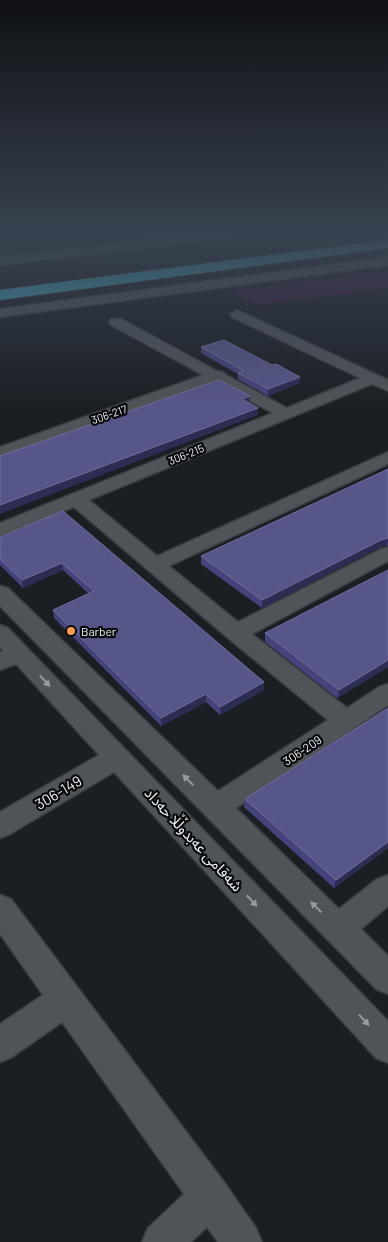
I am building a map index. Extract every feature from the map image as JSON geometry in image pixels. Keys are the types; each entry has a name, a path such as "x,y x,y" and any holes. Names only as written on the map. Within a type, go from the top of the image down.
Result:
{"highway":[{"path":"0,295 16,293"}],"street":[{"path":"0,313 150,293"},
{"path":"237,314 380,382"},
{"path":"116,322 218,375 286,414"},
{"name":"306-217","path":"0,453 218,375"},
{"name":"306-215","path":"0,530 286,414 380,382"},
{"path":"154,565 388,457"},
{"path":"75,498 236,633 347,720"},
{"path":"236,633 388,553"},
{"path":"2,598 388,978"},
{"name":"شەقامی عەبدوڵڵا حەداد","path":"6,649 117,757 388,1046"},
{"name":"306-209","path":"216,807 388,693"},
{"name":"306-149","path":"0,826 117,757"},
{"path":"338,929 388,888"},
{"path":"0,909 242,1242"},
{"path":"0,1046 65,1000"},
{"path":"162,1242 210,1196"}],"shaded area":[{"path":"235,293 349,293 256,305"}],"building":[{"path":"224,340 300,377 268,389 238,373 244,371 201,347"},
{"path":"219,380 250,396 242,399 258,408 0,505 0,456"},
{"path":"388,469 388,538 262,600 201,556"},
{"path":"63,511 264,682 220,707 206,694 161,718 53,610 94,591 62,563 22,580 0,559 0,537"},
{"path":"388,570 388,660 339,690 265,633"},
{"path":"388,708 388,842 336,880 245,799"}],"place":[{"name":"Barber","path":"71,631"}]}
